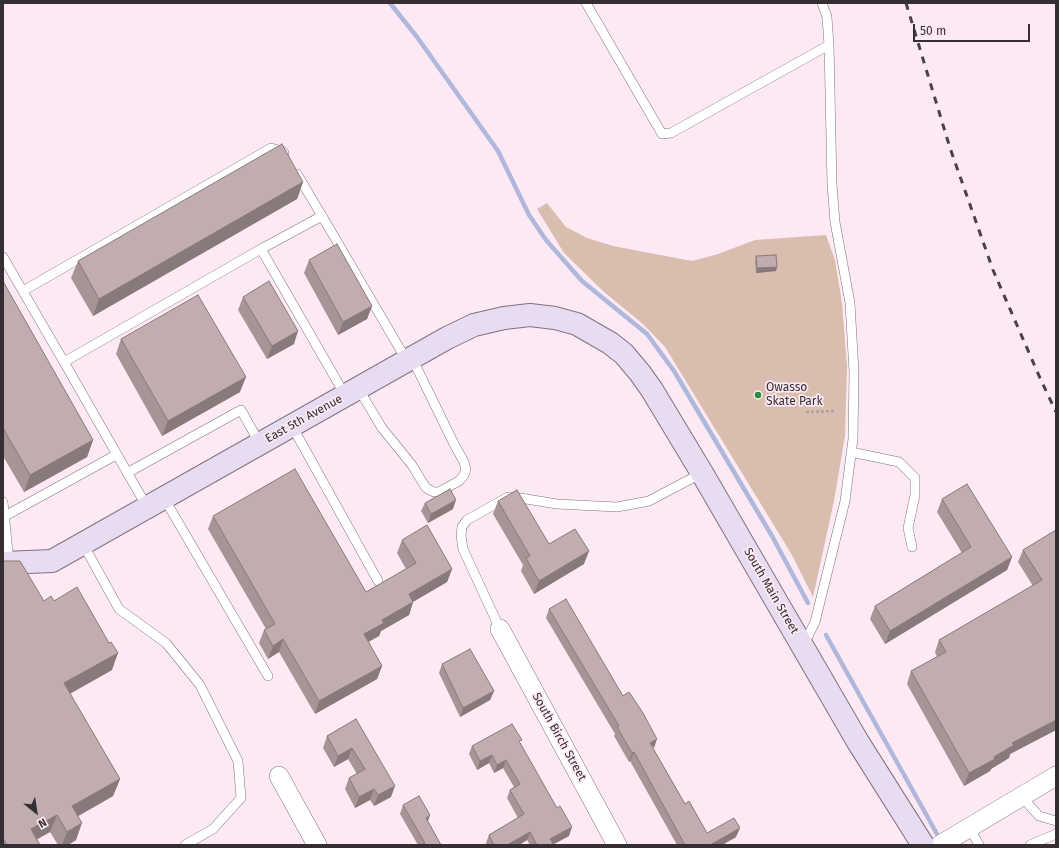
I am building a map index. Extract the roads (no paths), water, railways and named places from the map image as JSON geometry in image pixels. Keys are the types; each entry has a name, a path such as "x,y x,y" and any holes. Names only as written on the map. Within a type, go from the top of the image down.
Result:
{"street":[{"name":"East 5th Avenue","path":"6,563 52,561 410,359 474,325 504,318 530,315 555,318 577,324 610,343"},
{"name":"South Main Street","path":"610,343 624,354 652,390 702,473 858,742 923,845"},
{"name":"South Birch Street","path":"500,629 617,845"},
{"path":"279,776 317,845"},
{"path":"940,845 1056,776"}],"lane":[{"path":"586,3 662,134 671,133 829,45"},
{"path":"803,647 817,615 844,501 852,439 854,364 850,303 835,222 832,185 829,45 827,17 822,3"},
{"path":"23,291 271,148 282,151 410,359 464,462 466,469 464,475 459,481 439,492 434,492 426,488 412,465 352,392 261,249"},
{"path":"64,362 261,249 322,216"},
{"path":"3,257 127,473 156,503 268,676"},
{"path":"127,473 241,410 260,444"},
{"path":"292,426 378,581"},
{"path":"851,452 899,462 915,478 915,495 908,528 912,547"},
{"path":"5,516 116,454"},
{"path":"500,629 463,549 461,536 462,527 467,520 508,497 557,504 617,507 649,501 702,473"},
{"path":"3,502 5,516 6,563"},
{"path":"83,544 119,610 166,643 200,685 238,761 241,798 213,829 191,843"},
{"path":"1021,796 1039,816 1056,821"},
{"path":"969,827 979,845"},
{"path":"1030,845 1056,834"}],"waterway":[{"path":"390,3 417,37 498,151 529,215 546,240 582,281 647,334 674,371 772,536 808,603"},
{"path":"826,635 937,834"}],"railway":[{"path":"906,3 950,148 993,270 1056,412"}],"place":[{"name":"Owasso Skate Park","path":"758,395"}]}
